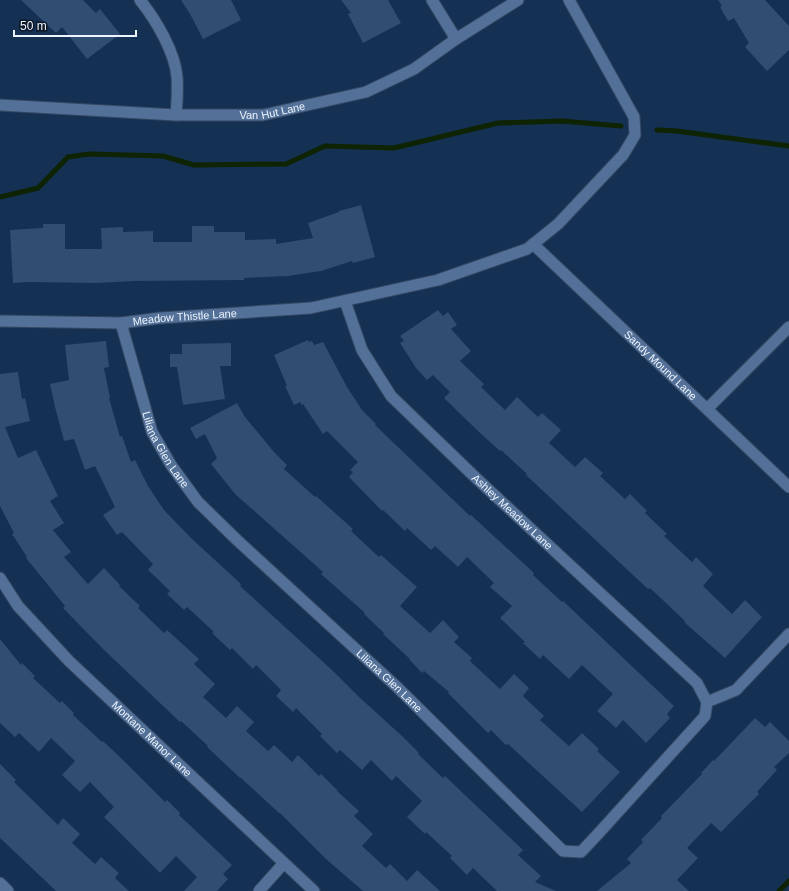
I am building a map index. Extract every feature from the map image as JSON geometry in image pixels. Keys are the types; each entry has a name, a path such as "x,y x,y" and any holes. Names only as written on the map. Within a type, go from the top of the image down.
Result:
{"street":[{"path":"140,0 161,32 173,58 177,77 176,115"},
{"path":"432,0 456,39"},
{"name":"Van Hut Lane","path":"0,105 176,115 262,115 366,92 414,70 456,39 518,0"},
{"name":"Meadow Thistle Lane","path":"0,320 121,323 160,318 311,308 438,280 527,249 558,224 623,155 635,135 634,117 569,0"},
{"name":"Sandy Mound Lane","path":"533,244 708,408 789,487"},
{"name":"Ashley Meadow Lane","path":"345,301 362,350 391,396 476,478 697,684 708,702"},
{"name":"Liliana Glen Lane","path":"121,323 152,432 171,465 198,502 237,540 397,687 563,851 581,852 705,716 708,702"},
{"path":"708,408 789,327"},
{"name":"Montane Manor Lane","path":"0,578 18,606 69,661 314,891"},
{"path":"708,702 736,690 789,634"},
{"path":"259,891 284,863"},
{"path":"0,883 8,891"}],"building":[{"path":"21,0 83,0 96,13 100,9 120,34 87,59 62,27 56,33"},
{"path":"181,0 231,0 241,20 203,39"},
{"path":"341,0 388,0 401,23 363,43 348,14 351,13"},
{"path":"718,0 765,0 789,26 789,50 767,71 745,47 749,43 734,18 728,21 720,7 722,6"},
{"path":"361,205 375,257 353,263 352,261 321,271 288,276 244,278 244,280 13,283 10,230 43,228 43,224 65,224 65,249 102,249 101,228 123,227 123,232 153,231 153,242 192,242 192,226 214,226 214,232 245,232 245,240 276,239 276,244 313,238 308,223 339,211"},
{"path":"438,310 443,316 448,312 457,325 451,329 471,351 460,361 484,384 481,387 505,410 517,397 538,417 542,413 561,430 549,443 575,467 585,457 603,473 600,476 625,499 630,494 647,511 645,513 667,534 664,536 692,562 696,557 713,574 703,586 732,614 745,600 762,617 725,658 684,622 685,621 650,588 648,589 634,576 501,450 500,451 479,432 444,398 450,392 433,375 427,380 416,368 400,343 404,341 400,336"},
{"path":"308,340 309,342 312,341 314,345 323,342 347,387 362,410 376,424 375,425 470,516 471,515 534,573 533,575 562,602 563,601 674,706 667,714 670,718 646,743 623,720 616,728 597,711 613,694 582,665 569,679 543,655 540,659 523,643 525,642 500,618 512,606 490,587 494,583 467,557 458,567 435,546 431,550 407,528 405,531 383,510 382,511 349,477 353,472 350,470 358,462 327,431 323,434 303,404 301,405 301,402 294,405 285,386 287,386 274,355"},
{"path":"106,341 109,367 104,368 109,398 120,437 122,436 131,462 135,460 148,486 164,510 190,537 241,584 240,586 402,736 443,778 445,776 523,850 518,855 541,876 535,882 556,891 497,891 473,868 467,875 450,858 452,856 407,817 422,801 396,776 392,781 371,760 362,770 340,750 337,753 320,736 322,734 296,708 293,712 276,696 281,690 256,665 253,669 232,648 230,650 212,633 214,632 187,607 184,610 167,594 170,591 148,570 153,564 122,532 117,535 103,515 115,507 95,466 85,470 74,439 64,441 50,384 69,380 65,345"},
{"path":"231,343 231,366 220,366 225,399 183,405 177,367 170,367 170,354 182,354 182,344"},
{"path":"18,372 22,399 25,398 30,421 5,427 18,458 36,450 58,496 50,501 64,523 53,530 71,552 64,557 88,584 104,568 120,585 119,586 140,606 138,608 164,633 167,630 199,659 194,664 215,684 203,697 226,718 237,706 254,722 246,731 268,751 274,745 292,762 298,755 319,776 321,774 359,811 354,816 373,834 362,846 386,868 390,864 407,881 417,870 440,891 363,891 326,859 280,813 240,778 181,721 180,722 103,649 63,608 65,606 26,558 27,557 12,534 14,533 0,506 0,374"},
{"path":"237,403 245,417 274,452 287,465 284,469 353,529 351,531 379,557 381,555 417,587 400,606 430,633 443,620 459,637 454,642 472,658 470,661 500,689 514,674 529,688 523,696 544,716 540,720 569,746 582,733 599,749 597,751 620,772 582,812 508,744 506,745 491,730 488,733 448,693 449,692 424,671 422,673 410,659 364,614 365,613 321,574 323,572 235,494 211,464 217,458 205,434 196,439 190,428"},
{"path":"0,639 21,665 22,663 35,676 33,678 60,703 62,701 74,713 73,715 102,742 103,741 165,802 167,800 180,813 179,815 232,865 223,874 228,879 217,891 184,891 197,877 176,856 160,873 104,817 114,807 90,782 80,792 62,775 75,761 51,738 39,752 19,733 15,737 0,723"},
{"path":"755,718 765,727 770,722 789,741 789,753 774,767 777,770 757,792 759,794 721,832 711,823 687,848 698,858 677,880 689,891 597,891 631,863 627,859 643,842 641,840 662,818 661,816 702,774 701,773 713,760 714,761"},
{"path":"0,764 16,780 14,782 58,825 63,818 80,834 72,843 95,864 101,857 119,873 115,878 129,891 56,891 0,838"}],"waterway":[{"path":"0,197 38,188 68,157 89,154 163,156 194,165 286,164 325,146 394,148 498,123 562,121 621,126"},
{"path":"657,130 677,131 789,146"},
{"path":"779,891 789,881"}]}
